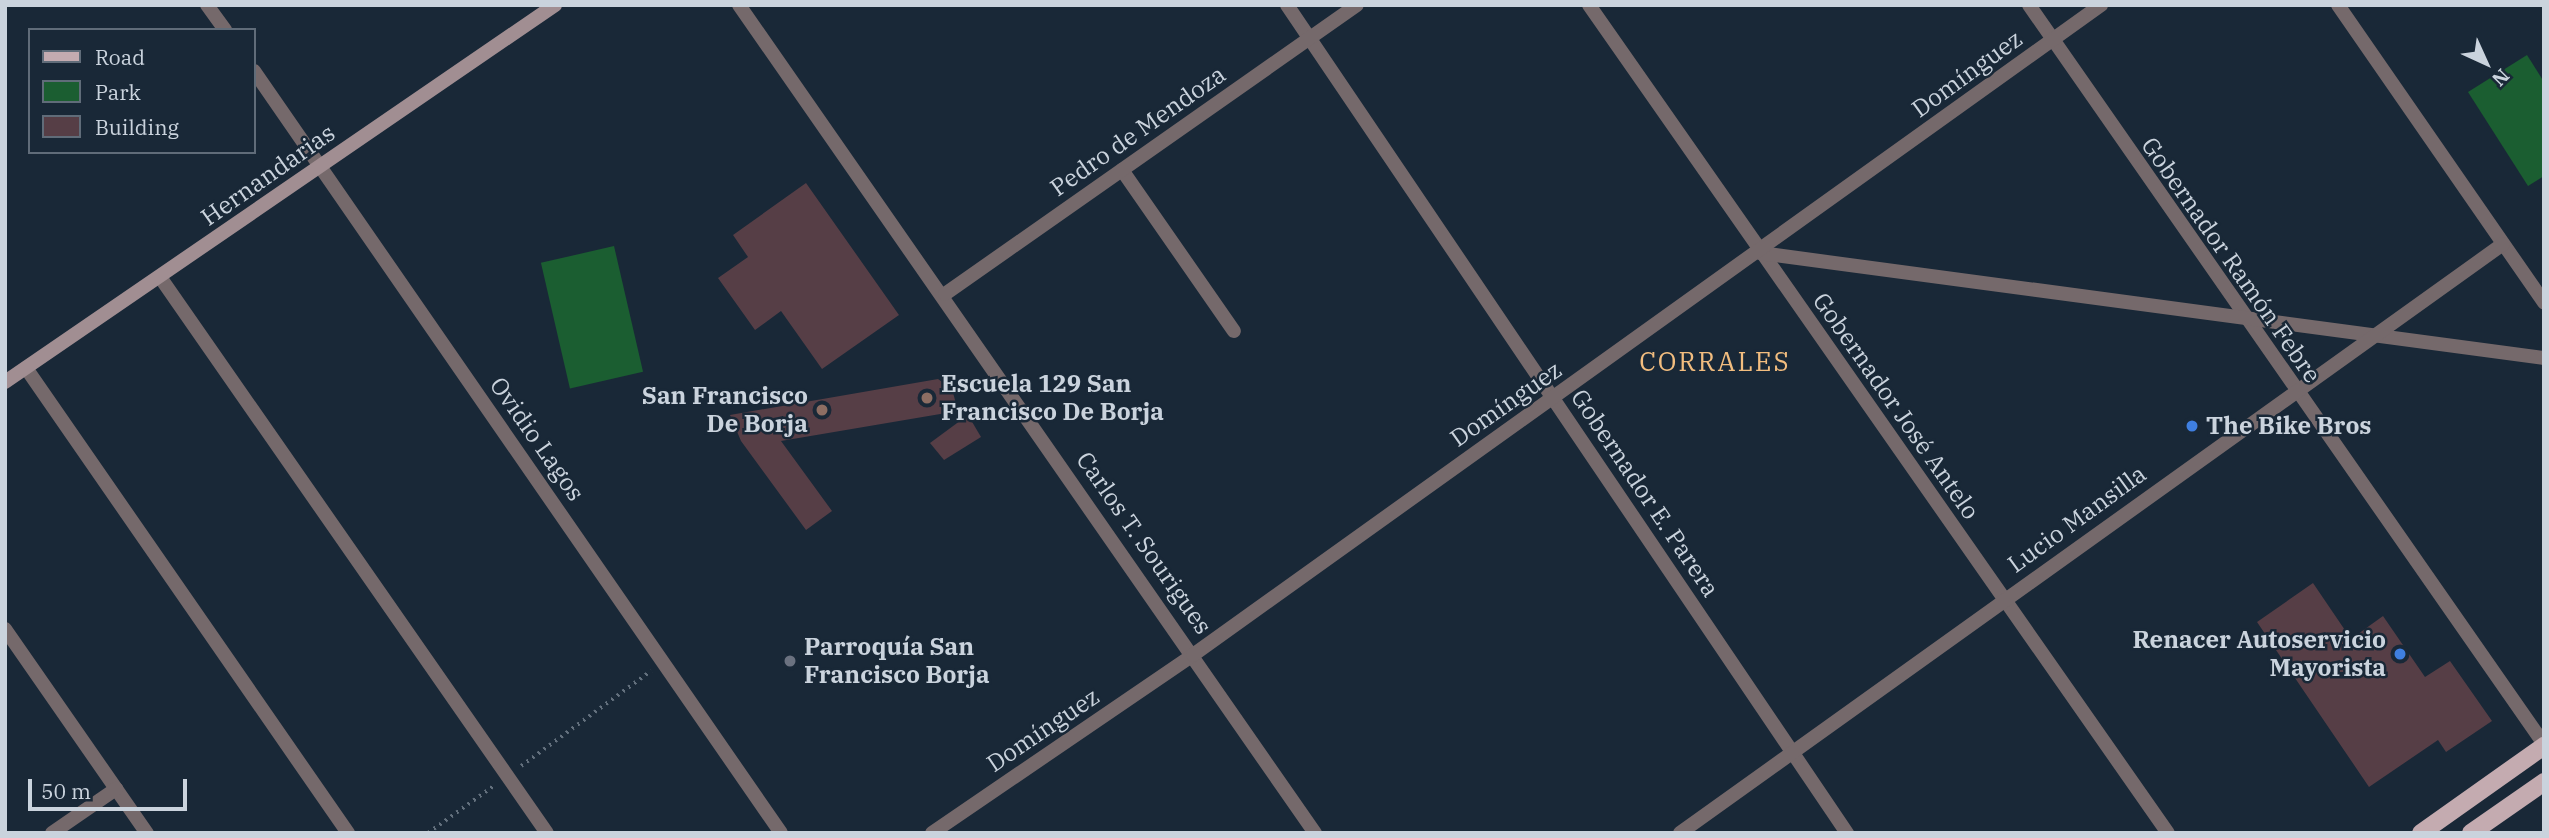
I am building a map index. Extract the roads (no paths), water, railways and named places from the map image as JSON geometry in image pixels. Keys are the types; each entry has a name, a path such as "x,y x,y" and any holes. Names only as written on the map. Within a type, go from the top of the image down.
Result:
{"main road":[{"path":"2421,833 2544,745"},
{"path":"2471,833 2544,782"}],"street":[{"path":"207,5 224,28"},
{"name":"Hernandarias","path":"5,382 555,5"},
{"name":"Carlos T. Sourigues","path":"739,5 945,294 1315,833"},
{"name":"Gobernador E. Parera","path":"1287,5 1847,833"},
{"name":"Pedro de Mendoza","path":"945,294 1357,5"},
{"name":"Gobernador José Antelo","path":"1589,5 2168,833"},
{"name":"Gobernador Ramón Febre","path":"2029,5 2243,319 2544,745"},
{"name":"Domínguez","path":"932,833 1193,655 1760,253 2101,5"},
{"path":"2338,5 2544,303"},
{"name":"Ovidio Lagos","path":"256,74 781,833"},
{"path":"1122,170 1234,331"},
{"name":"Lucio Mansilla","path":"1680,833 2503,244"},
{"path":"1760,253 2544,358"},
{"path":"160,277 547,833"},
{"path":"26,368 348,833"},
{"path":"5,629 147,833"},
{"path":"52,833 116,789"}],"place":[{"name":"Escuela 129 San Francisco De Borja","path":"927,398"},
{"name":"San Francisco De Borja","path":"822,410"},
{"name":"The Bike Bros","path":"2192,426"},
{"name":"Renacer Autoservicio Mayorista","path":"2400,654"},
{"name":"Parroquía San Francisco Borja","path":"790,661"}],"district":[{"name":"CORRALES","path":"1715,362"}]}
